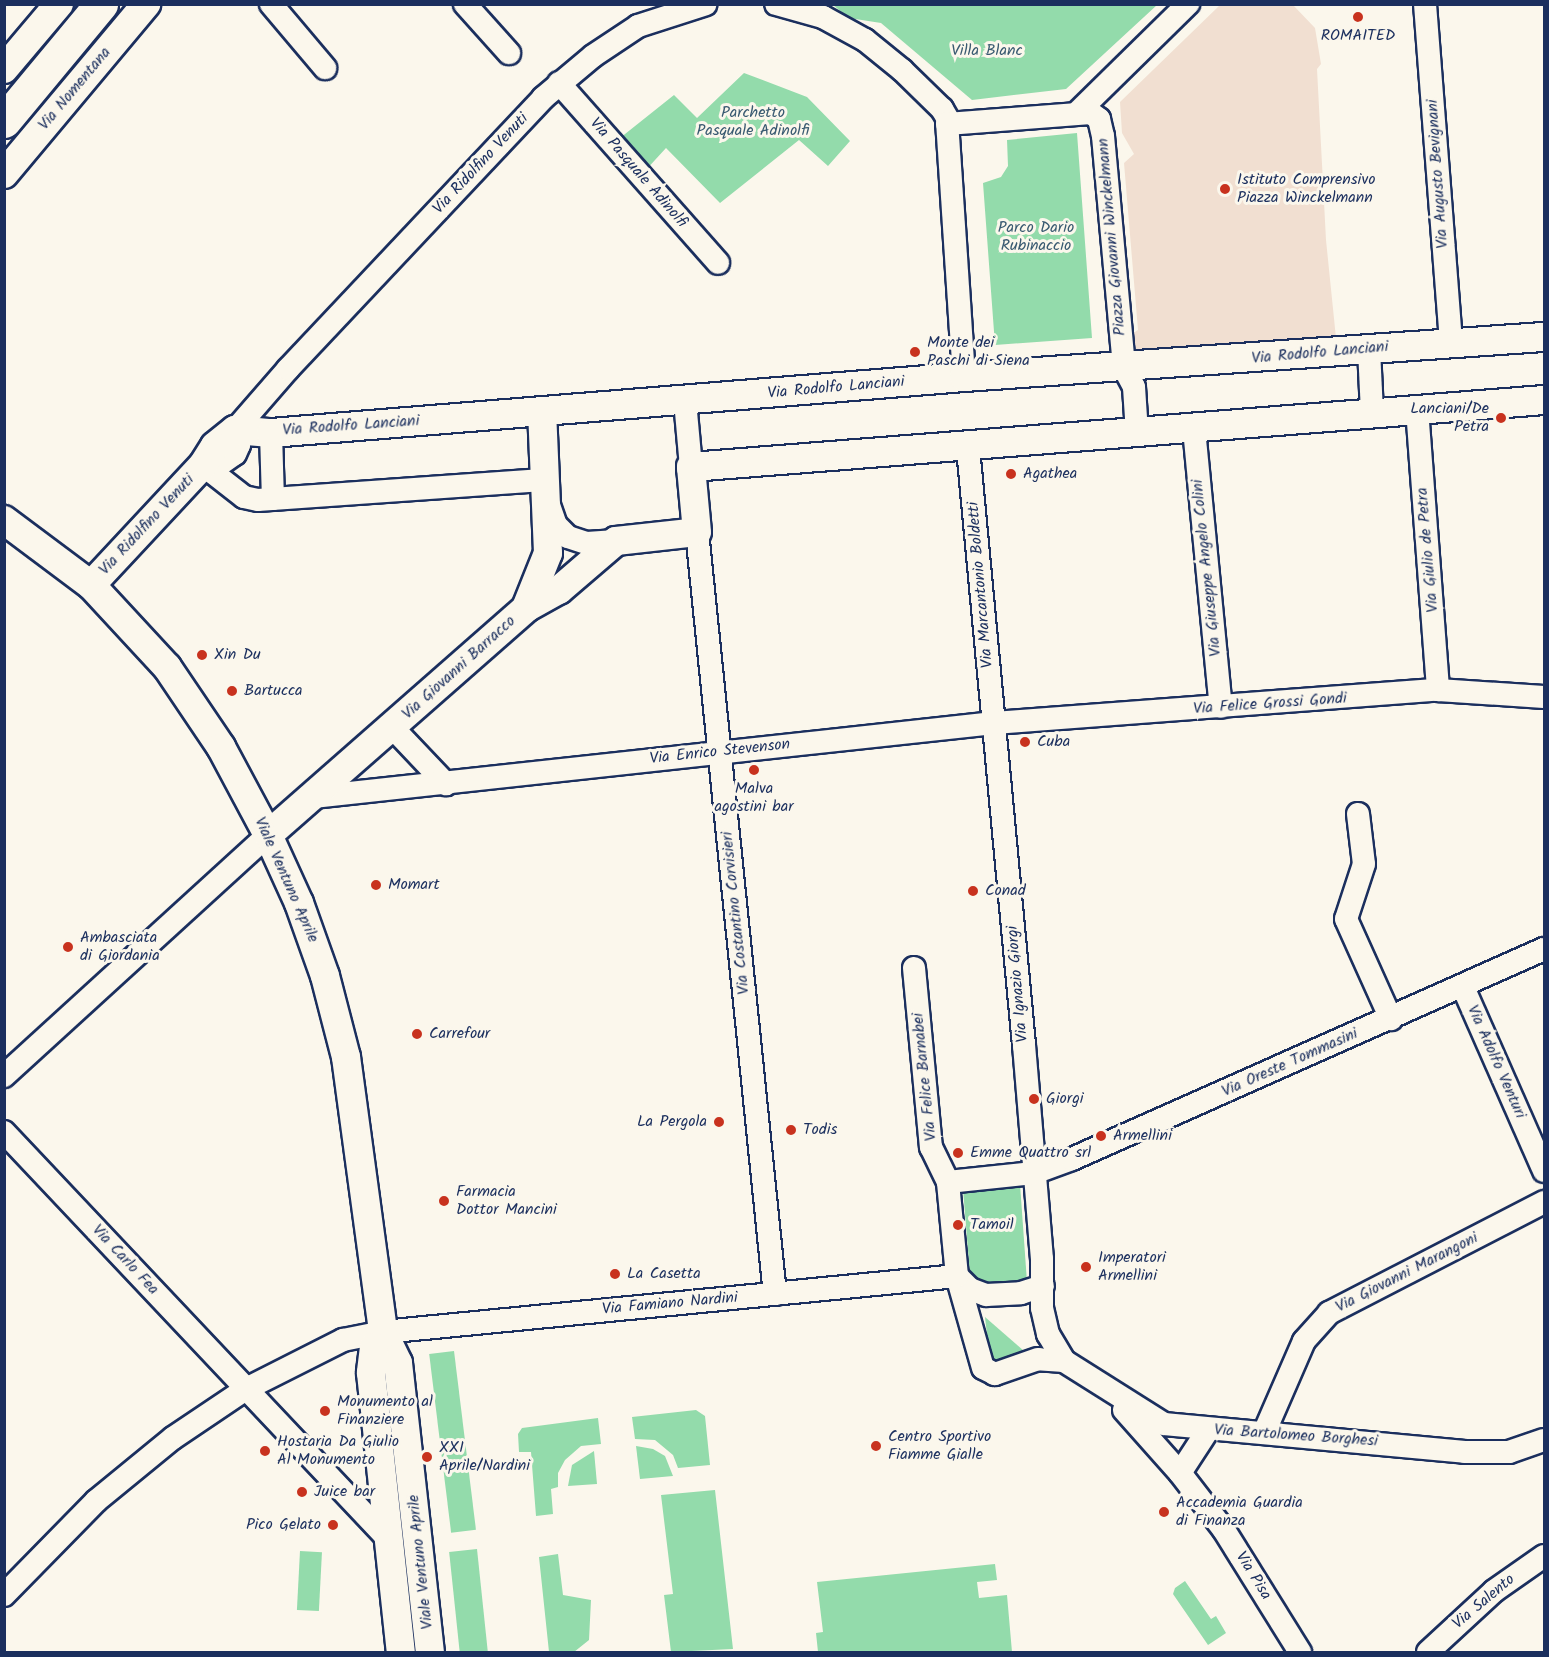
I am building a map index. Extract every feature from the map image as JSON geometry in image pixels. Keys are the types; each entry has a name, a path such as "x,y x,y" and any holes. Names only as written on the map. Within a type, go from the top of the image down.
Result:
{"main road":[{"name":"Via Nomentana","path":"4,121 101,4"}],"street":[{"path":"4,69 59,4"},
{"name":"Via Nomentana","path":"4,174 146,4"},
{"path":"271,4 325,68"},
{"path":"465,4 509,53"},
{"name":"Via Ridolfino Venuti","path":"91,585 203,465 215,446 235,430 288,369 559,83 638,26 706,4"},
{"path":"776,4 823,17 865,40 902,70 950,122"},
{"path":"950,122 1077,112 1188,4"},
{"name":"Via Augusto Bevignani","path":"1425,4 1451,343"},
{"name":"Via Pasquale Adinolfi","path":"559,83 717,263"},
{"name":"Piazza Giovanni Winckelmann","path":"1077,112 1096,115 1101,126 1124,368"},
{"path":"950,122 945,132 964,377"},
{"name":"Via Rodolfo Lanciani","path":"235,430 271,433 964,377 1124,368 1545,337"},
{"path":"1369,349 1372,413"},
{"path":"1124,368 1134,387 1137,434"},
{"path":"691,467 968,448 1545,400"},
{"path":"203,465 244,496 273,499 547,492 556,525 568,537 587,543 698,532 685,401"},
{"name":"Via Giulio de Petra","path":"1417,409 1438,690"},
{"name":"Via Giovanni Barracco","path":"526,608 547,563 547,492 542,412"},
{"name":"Via Giuseppe Angelo Colini","path":"1194,429 1221,707"},
{"path":"271,433 273,499"},
{"name":"Via Marcantonio Boldetti","path":"968,448 994,723"},
{"name":"Viale Ventuno Aprile","path":"4,520 91,585 143,638 194,705 268,835 312,938 341,1035 383,1332 398,1363 430,1653"},
{"name":"Via Costantino Corvisieri","path":"698,532 775,1294"},
{"name":"Via Giovanni Barracco","path":"268,835 526,608 559,590 616,541"},
{"name":"Via Felice Grossi Gondi","path":"994,723 1438,690 1545,698"},
{"name":"Via Enrico Stevenson","path":"313,797 994,723"},
{"name":"Via Ignazio Giorgi","path":"994,723 1035,1173 1043,1286 1043,1319 1064,1361"},
{"path":"392,727 446,784"},
{"path":"1358,814 1364,864 1346,919 1390,1019"},
{"path":"4,1076 268,835"},
{"name":"Via Oreste Tommasini","path":"948,1182 1035,1173 1463,987 1545,949"},
{"name":"Via Felice Barnabei","path":"914,968 931,1147 948,1182"},
{"name":"Via Adolfo Venturi","path":"1463,987 1545,1171"},
{"name":"Via Carlo Fea","path":"4,1132 389,1540"},
{"path":"948,1182 957,1276 982,1368 995,1374 1038,1359 1064,1361"},
{"name":"Via Giovanni Marangoni","path":"1264,1433 1304,1341 1329,1313 1545,1202"},
{"path":"957,1276 970,1289 986,1295 1021,1293 1043,1286"},
{"name":"Via Famiano Nardini","path":"4,1594 113,1485 246,1389 336,1343 383,1332 957,1276"},
{"name":"Viale Ventuno Aprile","path":"383,1332 374,1347 370,1366 401,1653"},
{"name":"Via Bartolomeo Borghesi","path":"1064,1361 1157,1422 1208,1430 1465,1452 1509,1452 1545,1440"},
{"name":"Via Pisa","path":"1107,1391 1180,1473 1224,1530 1300,1653"},
{"path":"1180,1473 1208,1430"},
{"name":"Via Salento","path":"1428,1653 1494,1591 1545,1556"}],"shaded area":[{"name":"Istituto Comprensivo Piazza Winckelmann","path":"1220,5 1293,5 1315,28 1321,64 1317,69 1326,240 1336,338 1134,356 1127,337 1138,330 1124,163 1134,154 1122,133 1120,102"}],"green space":[{"name":"Villa Blanc","path":"833,5 1157,5 1066,89 972,100 881,23 849,18"},
{"name":"Parchetto Pasquale Adinolfi","path":"744,73 807,97 850,141 828,166 799,140 720,203 666,148 644,172 615,142 674,95 697,118"},
{"name":"Parco Dario Rubinaccio","path":"1077,133 1092,338 995,345 983,183 1001,177 1008,166 1007,140"},
{"path":"1020,1184 1027,1282 988,1288 970,1275 963,1189"},
{"path":"985,1317 1024,1351 1005,1361 995,1360 989,1352"},
{"path":"454,1351 476,1530 451,1533 429,1354"},
{"path":"696,1410 705,1416 710,1465 678,1468 673,1455 655,1440 635,1439 632,1417"},
{"path":"598,1418 601,1444 581,1446 565,1460 558,1473 558,1487 551,1489 553,1514 536,1516 531,1452 519,1452 518,1434 522,1428"},
{"path":"636,1446 653,1449 665,1456 673,1476 640,1479"},
{"path":"594,1451 597,1484 568,1486 572,1465"},
{"path":"715,1490 733,1649 671,1652 664,1595 673,1594 661,1495"},
{"path":"477,1549 488,1651 460,1652 449,1552"},
{"path":"300,1551 322,1552 319,1611 297,1610"},
{"path":"558,1554 563,1595 591,1600 589,1640 574,1652 549,1652 539,1557"},
{"path":"995,1564 997,1580 977,1582 979,1598 1007,1595 1012,1652 818,1652 816,1633 823,1632 817,1582"},
{"path":"1185,1581 1211,1619 1216,1616 1226,1633 1208,1645 1173,1594 1175,1588"}],"place":[{"name":"ROMAITED","path":"1358,17"},
{"name":"Istituto Comprensivo Piazza Winckelmann","path":"1225,189"},
{"name":"Monte dei Paschi di Siena","path":"915,352"},
{"name":"Lanciani/De Petra","path":"1501,418"},
{"name":"Agathea","path":"1011,474"},
{"name":"Xin Du","path":"202,655"},
{"name":"Bartucca","path":"232,691"},
{"name":"Cuba","path":"1025,742"},
{"name":"Malva agostini bar","path":"754,770"},
{"name":"Momart","path":"376,885"},
{"name":"Conad","path":"973,891"},
{"name":"Ambasciata di Giordania","path":"68,947"},
{"name":"Carrefour","path":"417,1034"},
{"name":"Giorgi","path":"1034,1099"},
{"name":"La Pergola","path":"719,1122"},
{"name":"Todis","path":"791,1130"},
{"name":"Armellini","path":"1101,1136"},
{"name":"Emme Quattro srl","path":"958,1153"},
{"name":"Farmacia Dottor Mancini","path":"444,1201"},
{"name":"Tamoil","path":"958,1225"},
{"name":"Imperatori Armellini","path":"1086,1267"},
{"name":"La Casetta","path":"615,1274"},
{"name":"Monumento al Finanziere","path":"325,1411"},
{"name":"Centro Sportivo Fiamme Gialle","path":"876,1446"},
{"name":"Hostaria Da Giulio Al Monumento","path":"265,1451"},
{"name":"XXI Aprile/Nardini","path":"427,1457"},
{"name":"Juice bar","path":"302,1492"},
{"name":"Accademia Guardia di Finanza","path":"1164,1512"},
{"name":"Pico Gelato","path":"333,1525"}]}
